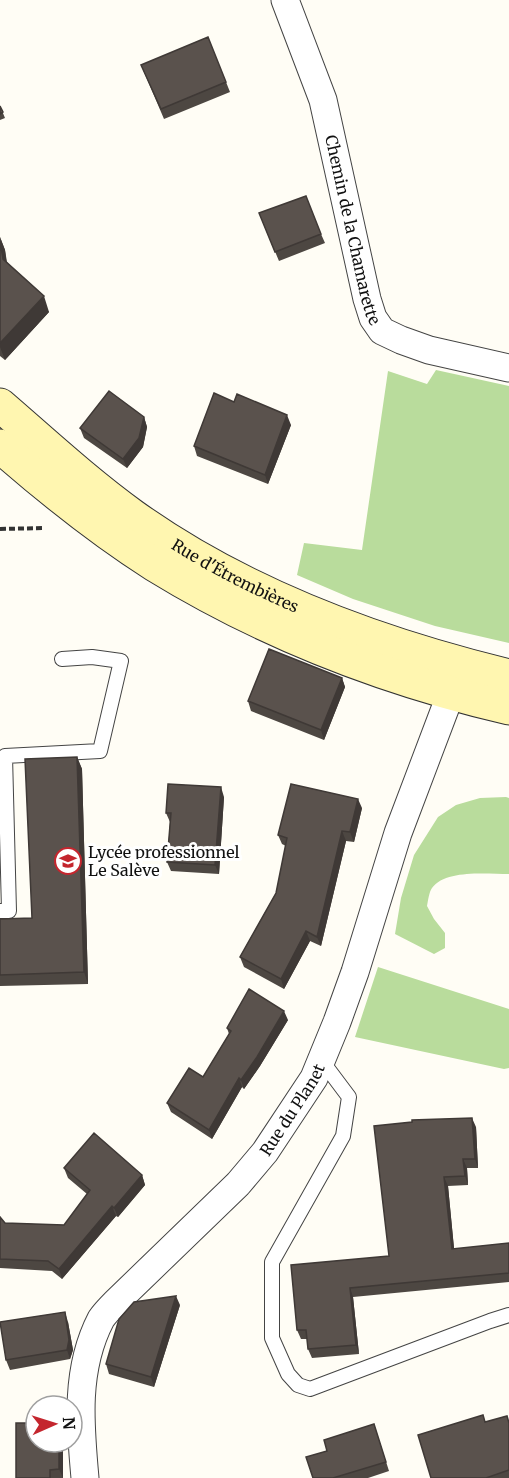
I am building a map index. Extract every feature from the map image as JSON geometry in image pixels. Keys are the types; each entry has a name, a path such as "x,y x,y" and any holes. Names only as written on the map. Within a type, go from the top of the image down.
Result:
{"main road":[{"name":"Rue d'Étrembières","path":"0,405 73,468 134,516 186,551 237,579 289,604 391,643 430,656 509,676"},
{"name":"Rue d'Étrembières","path":"0,446 89,519 154,564 241,613 318,648 372,668 451,693 509,708"}],"street":[{"name":"Chemin de la Chamarette","path":"285,0 323,100 373,318 382,331 410,344 509,368"},
{"name":"Rue du Planet","path":"85,1478 81,1437 83,1375 102,1317 238,1184 266,1152 314,1078 355,972 398,834 451,693"}],"lane":[{"path":"0,911 9,911 5,756 100,751 121,661 92,657 62,658"},
{"path":"322,1061 350,1097 343,1136 272,1262 272,1338 288,1374 298,1385 310,1389 509,1315"}],"green space":[{"path":"436,370 509,386 509,643 435,626 353,599 297,575 304,543 362,550 388,371 427,384"},
{"path":"480,798 509,798 509,874 457,875 438,882 432,888 427,906 445,933 445,948 434,954 395,934 401,898 414,855 438,817 456,805"},
{"path":"378,967 509,1009 509,1068 504,1069 355,1037"}],"building":[{"path":"208,37 226,82 161,109 141,65"},
{"path":"306,196 321,234 275,252 259,213"},
{"path":"0,241 3,259 44,296 0,343"},
{"path":"109,391 144,417 139,438 123,459 80,428"},
{"path":"214,393 234,402 237,394 287,415 265,475 194,446"},
{"path":"269,649 342,678 321,730 248,701"},
{"path":"77,757 84,972 0,975 0,919 32,918 25,759"},
{"path":"168,784 221,787 215,865 167,862 171,813 166,813"},
{"path":"291,784 358,799 350,832 342,831 317,937 306,931 281,979 240,957 276,893 287,838 278,835"},
{"path":"249,989 284,1011 257,1057 241,1080 239,1078 209,1130 167,1103 189,1068 203,1077 231,1031 227,1028"},
{"path":"472,1118 475,1159 463,1159 465,1176 444,1177 452,1249 509,1243 509,1273 350,1288 356,1345 308,1349 306,1330 297,1330 291,1265 389,1256 374,1126 412,1122 412,1120"},
{"path":"94,1133 142,1175 114,1208 112,1206 59,1269 48,1261 0,1259 0,1217 5,1223 64,1225 90,1190 64,1168"},
{"path":"176,1296 151,1377 106,1364 119,1319 134,1302"},
{"path":"65,1312 69,1340 67,1350 6,1360 0,1322"},
{"path":"483,1415 485,1422 507,1416 509,1470 486,1478 431,1478 418,1435"},
{"path":"16,1423 24,1423 24,1454 59,1454 59,1469 50,1470 50,1478 16,1478"},
{"path":"374,1424 386,1462 333,1478 313,1478 306,1457 327,1451 324,1440"}],"place":[{"name":"Lycée professionnel Le Salève","path":"68,861"}]}
